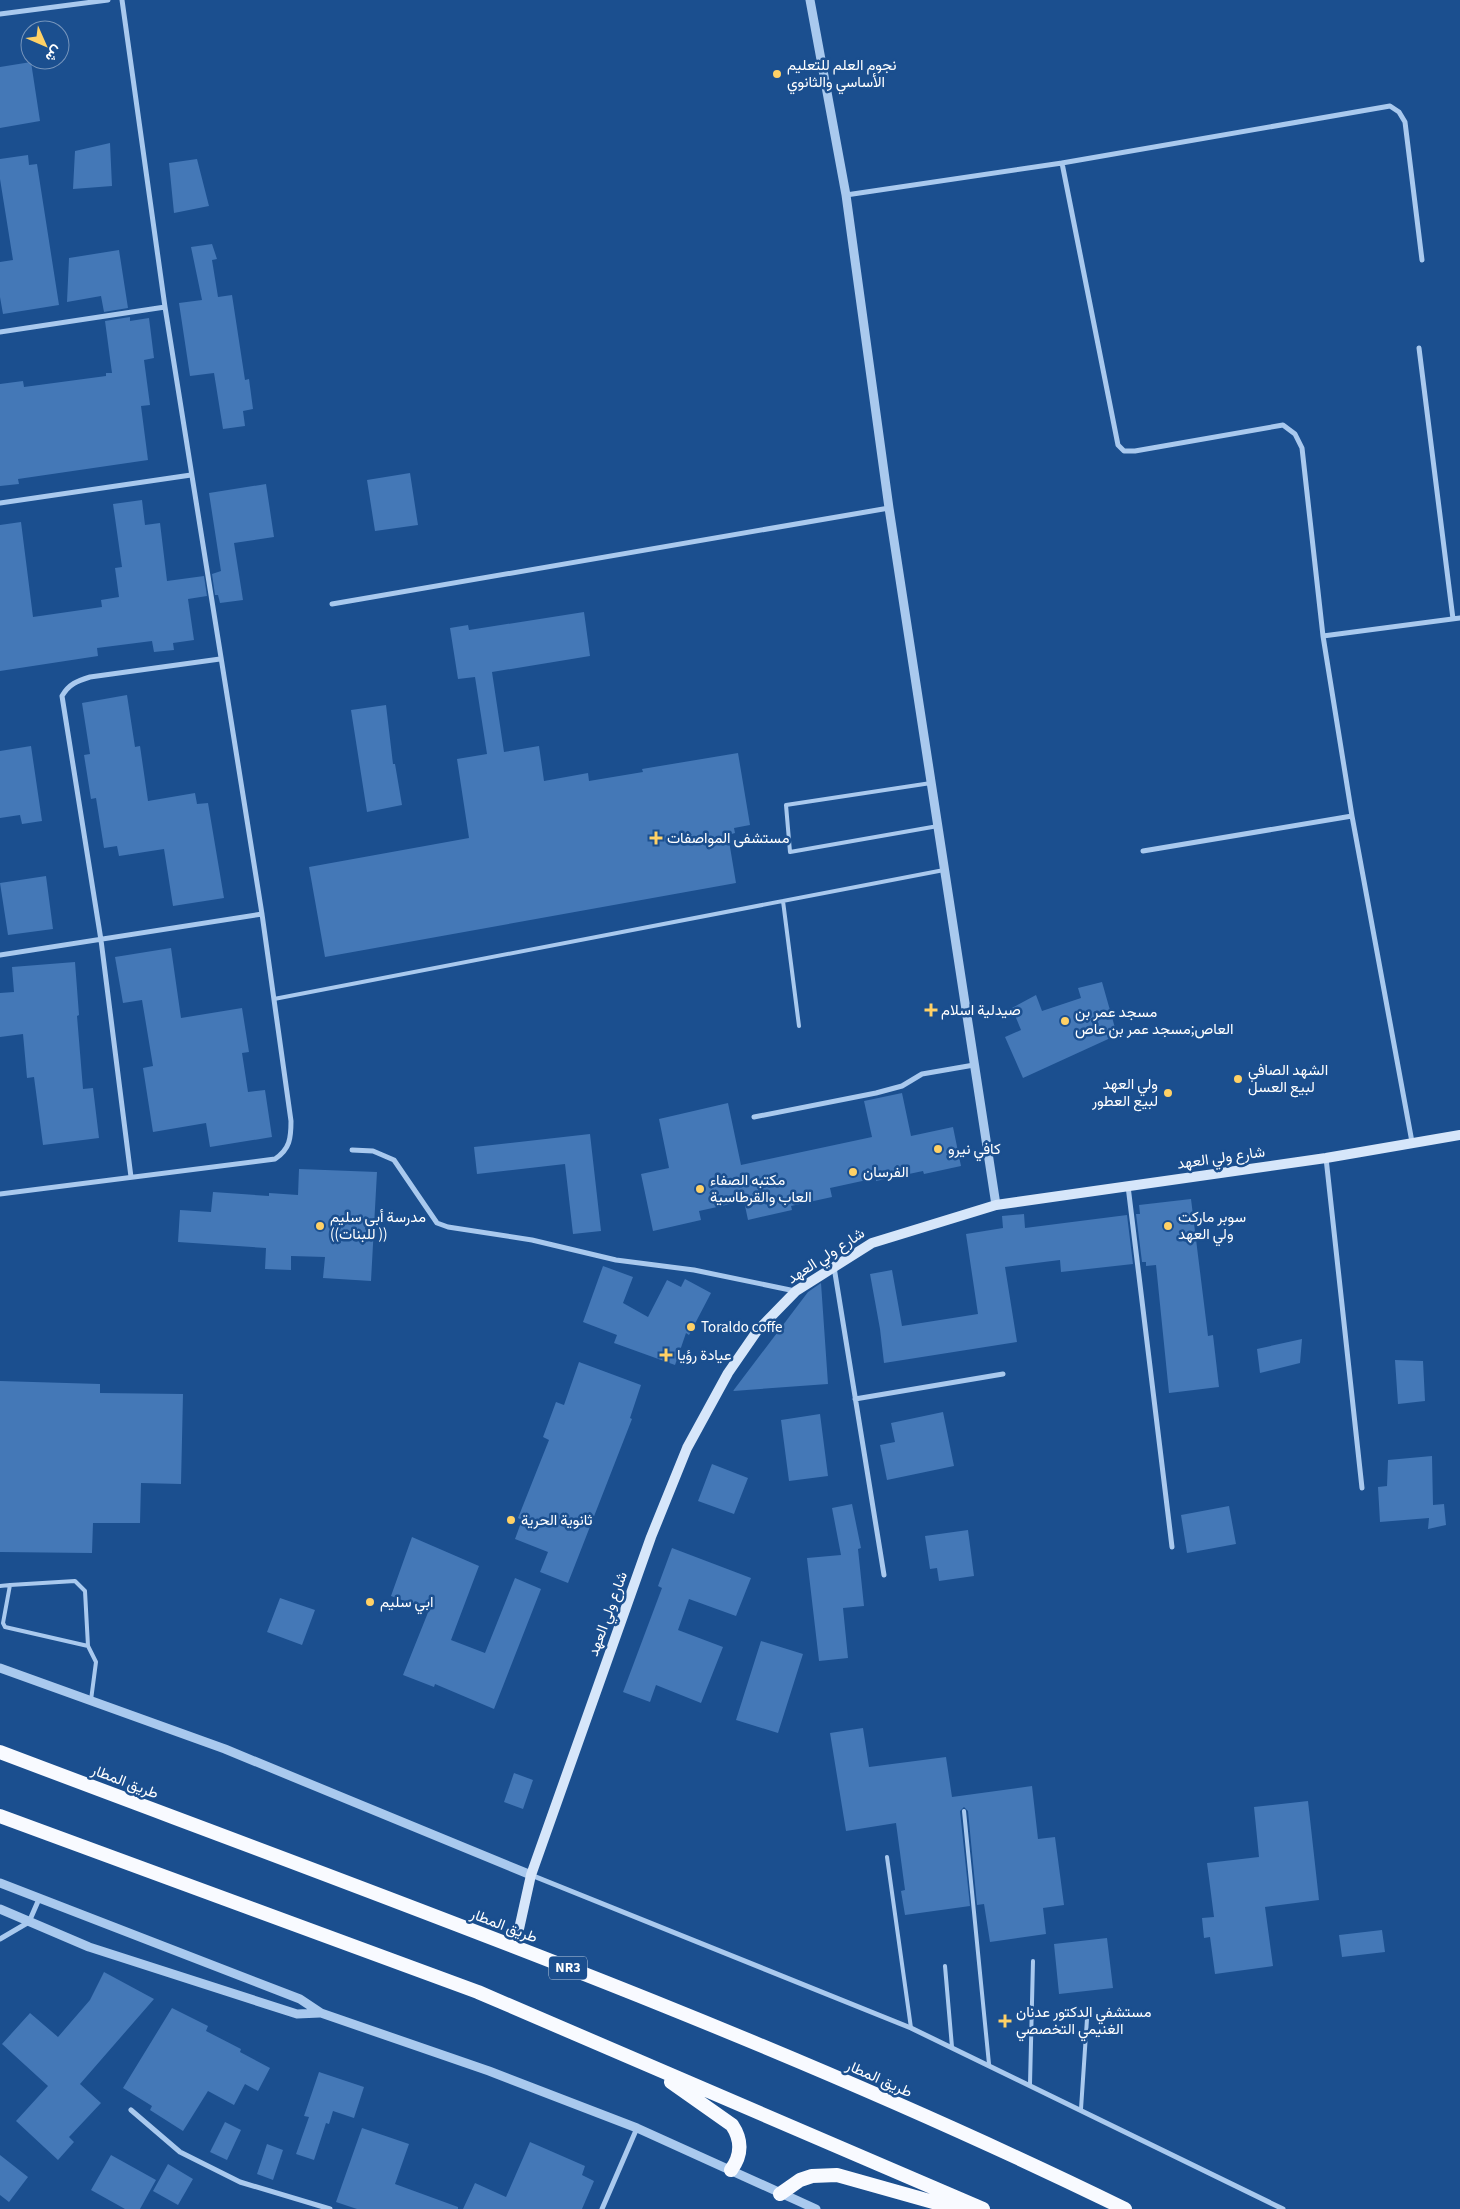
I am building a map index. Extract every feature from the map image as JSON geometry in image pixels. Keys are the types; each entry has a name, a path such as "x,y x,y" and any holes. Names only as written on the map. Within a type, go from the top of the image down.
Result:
{"highway":[{"name":"طريق المطار","path":"0,1752 515,1947 802,2063 1072,2183 1125,2209"},
{"path":"0,1816 478,1992 983,2209"},
{"path":"643,2063 732,2125 737,2133 740,2149 736,2164 731,2170"},
{"path":"780,2194 790,2186 806,2178 824,2174 837,2175 958,2209"}],"main road":[{"name":"شارع ولي العهد","path":"515,1947 531,1875 651,1537 687,1448 728,1373 757,1332 796,1291 872,1243 996,1205 1326,1158 1460,1135"}],"street":[{"path":"0,14 108,0"},
{"path":"0,1194 275,1158 283,1153 291,1140 291,1121 262,914 165,307 122,0"},
{"path":"810,0 846,195 889,508 996,1205"},
{"path":"846,195 1062,163 1390,106 1399,112 1404,122 1422,260"},
{"path":"1062,163 1118,445 1124,451 1135,451 1282,424 1295,434 1302,448 1323,636 1352,816 1412,1142"},
{"path":"0,332 165,307"},
{"path":"1419,348 1453,619"},
{"path":"0,503 192,475"},
{"path":"332,604 889,508"},
{"path":"1323,636 1460,618"},
{"path":"131,1177 101,940 62,696 67,688 75,682 90,677 220,660"},
{"path":"1143,851 1352,816"},
{"path":"0,955 262,914"},
{"path":"754,1117 876,1094 902,1086 922,1074 974,1064"},
{"path":"352,1150 373,1151 394,1160 436,1222 448,1227 532,1240 616,1260 694,1270 796,1291"},
{"path":"1326,1158 1362,1488"},
{"path":"1128,1186 1172,1547"},
{"path":"834,1267 884,1575"},
{"path":"855,1399 1003,1374"},
{"path":"0,1668 225,1749 911,2028 989,2064 1283,2209"},
{"path":"0,1883 300,1999 320,2013 489,2071 636,2128 816,2209"},
{"path":"0,1939 29,1922 39,1899"},
{"path":"0,1909 89,1947 298,2014 320,2013"},
{"path":"131,2110 180,2152 240,2182 330,2209"},
{"path":"602,2209 636,2128"}],"lane":[{"path":"931,783 786,805 790,852 938,826"},
{"path":"274,999 944,870"},
{"path":"783,900 799,1026"},
{"path":"0,1586 75,1582 86,1590 88,1646 96,1662 90,1700"},
{"path":"10,1585 3,1623 5,1627 88,1646"},
{"path":"964,1811 989,2064"},
{"path":"887,1857 911,2028"},
{"path":"1030,2084 1032,1961"},
{"path":"945,1966 952,2047"},
{"path":"1081,2109 1087,2018"}],"building":[{"path":"20,64 20,70 32,70 40,121 0,128 0,67"},
{"path":"110,143 112,186 73,189 75,151"},
{"path":"28,155 29,165 37,164 59,305 3,314 0,297 0,262 13,260 0,179 0,159"},
{"path":"197,159 209,206 174,213 169,163"},
{"path":"212,244 217,259 212,260 218,297 232,295 245,380 249,379 253,409 243,411 245,426 223,429 214,373 190,376 179,303 202,300 191,247"},
{"path":"119,250 128,308 104,312 101,296 67,302 69,258"},
{"path":"130,317 130,321 149,318 154,358 144,360 150,405 141,406 148,460 18,479 19,484 0,486 0,384 23,381 24,387 106,376 106,373 112,373 105,321"},
{"path":"410,473 418,525 375,531 367,480"},
{"path":"266,484 274,537 234,543 243,600 220,603 218,595 215,595 212,574 221,571 209,493"},
{"path":"142,500 145,525 160,523 167,581 204,576 207,596 188,599 194,640 173,643 174,650 154,652 152,641 97,648 98,656 0,671 0,525 21,522 33,617 102,607 101,600 119,597 115,568 122,567 113,504"},
{"path":"584,612 590,656 492,672 504,752 539,746 544,781 588,773 589,781 643,772 642,769 738,753 750,825 734,828 735,833 728,835 736,883 325,957 309,867 469,838 457,759 487,754 475,677 458,679 450,628 468,625 469,630"},
{"path":"127,695 135,747 140,746 148,801 195,793 197,804 208,803 224,898 173,906 164,849 119,856 117,846 104,848 96,798 91,799 84,755 90,754 82,703"},
{"path":"386,705 393,764 395,764 402,805 367,812 351,710"},
{"path":"31,746 42,821 22,824 20,815 0,818 0,751"},
{"path":"46,876 53,929 8,935 0,883"},
{"path":"171,948 181,1018 242,1008 249,1052 242,1053 248,1092 265,1090 272,1137 210,1147 206,1123 153,1132 143,1068 153,1066 142,1000 123,1003 115,957"},
{"path":"75,962 83,1089 93,1088 99,1138 43,1145 34,1077 27,1078 23,1034 0,1037 0,993 14,992 12,967"},
{"name":"مسجد عمر بن العاص;مسجد عمر بن عاص","path":"1102,982 1117,1035 1023,1078 1005,1037 1021,1030 1012,1008 1036,995 1042,1011 1081,998 1078,988"},
{"path":"902,1093 911,1136 953,1127 961,1166 924,1174 923,1171 876,1181 876,1178 830,1188 832,1197 791,1206 792,1210 748,1220 744,1201 699,1211 701,1220 653,1231 641,1174 669,1168 659,1119 728,1103 741,1165 872,1137 864,1101"},
{"path":"590,1134 601,1231 573,1234 565,1164 477,1174 474,1147"},
{"name":"مدرسة أبي سليم ((للبنات ))","path":"299,1169 377,1172 371,1281 323,1278 325,1257 291,1256 291,1270 265,1269 266,1248 178,1242 180,1210 211,1212 213,1192 269,1196 269,1193 298,1195"},
{"path":"1191,1199 1208,1336 1213,1335 1219,1387 1169,1393 1156,1265 1146,1266 1146,1262 1142,1262 1136,1214 1140,1214 1139,1205"},
{"path":"1024,1214 1025,1228 1127,1215 1133,1264 1061,1272 1060,1260 1005,1267 1017,1342 884,1363 870,1274 892,1270 902,1326 978,1314 966,1234 1003,1228 1002,1216"},
{"path":"603,1266 633,1277 623,1303 648,1317 667,1280 681,1287 685,1279 711,1293 689,1335 686,1333 675,1365 614,1343 617,1335 583,1322"},
{"path":"821,1283 828,1384 733,1391 808,1292"},
{"path":"1302,1339 1300,1363 1260,1373 1257,1349"},
{"path":"1395,1360 1423,1361 1425,1401 1398,1404"},
{"path":"579,1362 641,1385 630,1418 632,1419 568,1583 540,1572 548,1552 515,1539 522,1520 518,1518 549,1440 543,1437 556,1402 564,1405"},
{"path":"0,1381 100,1384 100,1393 183,1394 181,1484 141,1483 140,1523 93,1523 92,1553 0,1552"},
{"path":"943,1412 954,1466 887,1480 880,1445 895,1442 891,1423"},
{"path":"820,1414 828,1476 789,1481 781,1420"},
{"path":"1432,1456 1433,1505 1444,1504 1446,1525 1428,1529 1429,1518 1380,1522 1378,1487 1387,1486 1388,1460"},
{"path":"712,1464 748,1478 734,1514 698,1501"},
{"path":"852,1504 861,1548 858,1549 864,1606 843,1608 848,1658 819,1661 807,1558 841,1555 832,1508"},
{"path":"1229,1506 1236,1544 1187,1553 1181,1515"},
{"path":"968,1530 974,1576 939,1581 937,1568 930,1569 925,1536"},
{"path":"412,1537 479,1566 451,1640 485,1653 515,1578 541,1589 494,1709 435,1684 434,1687 403,1675 429,1610 391,1596"},
{"path":"672,1548 751,1578 736,1616 689,1599 678,1630 723,1647 701,1703 656,1685 650,1702 623,1692 662,1588 658,1586"},
{"path":"280,1598 315,1610 302,1645 267,1632"},
{"path":"761,1641 803,1654 778,1733 736,1720"},
{"path":"863,1728 869,1767 946,1757 952,1797 1032,1786 1038,1839 1055,1837 1064,1905 1043,1908 1046,1934 990,1942 984,1904 977,1905 968,1811 964,1807 960,1811 970,1906 905,1915 901,1891 905,1890 896,1823 846,1831 830,1733"},
{"path":"514,1773 533,1780 523,1809 504,1802"},
{"path":"1308,1801 1319,1900 1265,1907 1273,1966 1215,1974 1210,1937 1204,1938 1202,1918 1214,1917 1207,1863 1259,1857 1254,1807"},
{"path":"1382,1930 1385,1952 1342,1957 1339,1935"},
{"path":"1107,1938 1113,1988 1059,1994 1054,1944"},
{"path":"104,1972 154,1999 80,2084 101,2103 69,2137 74,2142 58,2160 16,2121 48,2086 2,2044 30,2013 58,2037 90,2000"},
{"path":"172,2008 208,2026 206,2031 241,2049 240,2052 270,2068 258,2091 245,2084 234,2105 208,2091 183,2131 150,2110 152,2106 123,2088"},
{"path":"319,2072 364,2087 354,2118 333,2111 329,2124 326,2123 314,2160 296,2154 309,2117 304,2116"},
{"path":"225,2122 241,2130 227,2160 210,2152"},
{"path":"362,2128 409,2144 395,2184 458,2207 458,2209 357,2209 336,2202"},
{"path":"530,2142 585,2166 582,2175 594,2181 582,2209 463,2209 475,2183 506,2197"},
{"path":"267,2144 283,2150 273,2180 257,2174"},
{"path":"0,2155 28,2177 9,2202 0,2195"},
{"path":"111,2155 156,2180 140,2209 125,2209 91,2190"},
{"path":"168,2164 193,2179 178,2205 153,2191"}],"place":[{"name":"نجوم العلم للتعليم الأساسي والثانوي","path":"777,74"},
{"name":"مستشفى المواصفات","path":"656,838"},
{"name":"صيدلية اسلام","path":"931,1010"},
{"name":"مسجد عمر بن العاص;مسجد عمر بن عاص","path":"1065,1021"},
{"name":"الشهد الصافي لبيع العسل","path":"1238,1079"},
{"name":"ولي العهد لبيع العطور","path":"1168,1093"},
{"name":"كافي نيرو","path":"938,1149"},
{"name":"الفرسان","path":"853,1172"},
{"name":"مكتبه الصفاء العاب والقرطاسية","path":"700,1189"},
{"name":"مدرسة أبي سليم ((للبنات ))","path":"320,1226"},
{"name":"سوبر ماركت ولي العهد","path":"1168,1226"},
{"name":"Toraldo coffe","path":"691,1327"},
{"name":"عيادة رؤيا","path":"666,1355"},
{"name":"ثانوية الحرية","path":"511,1520"},
{"name":"ابي سليم","path":"370,1602"},
{"name":"مستشفي الدكتور عدنان الغنيمي التخصصي","path":"1005,2021"}]}
